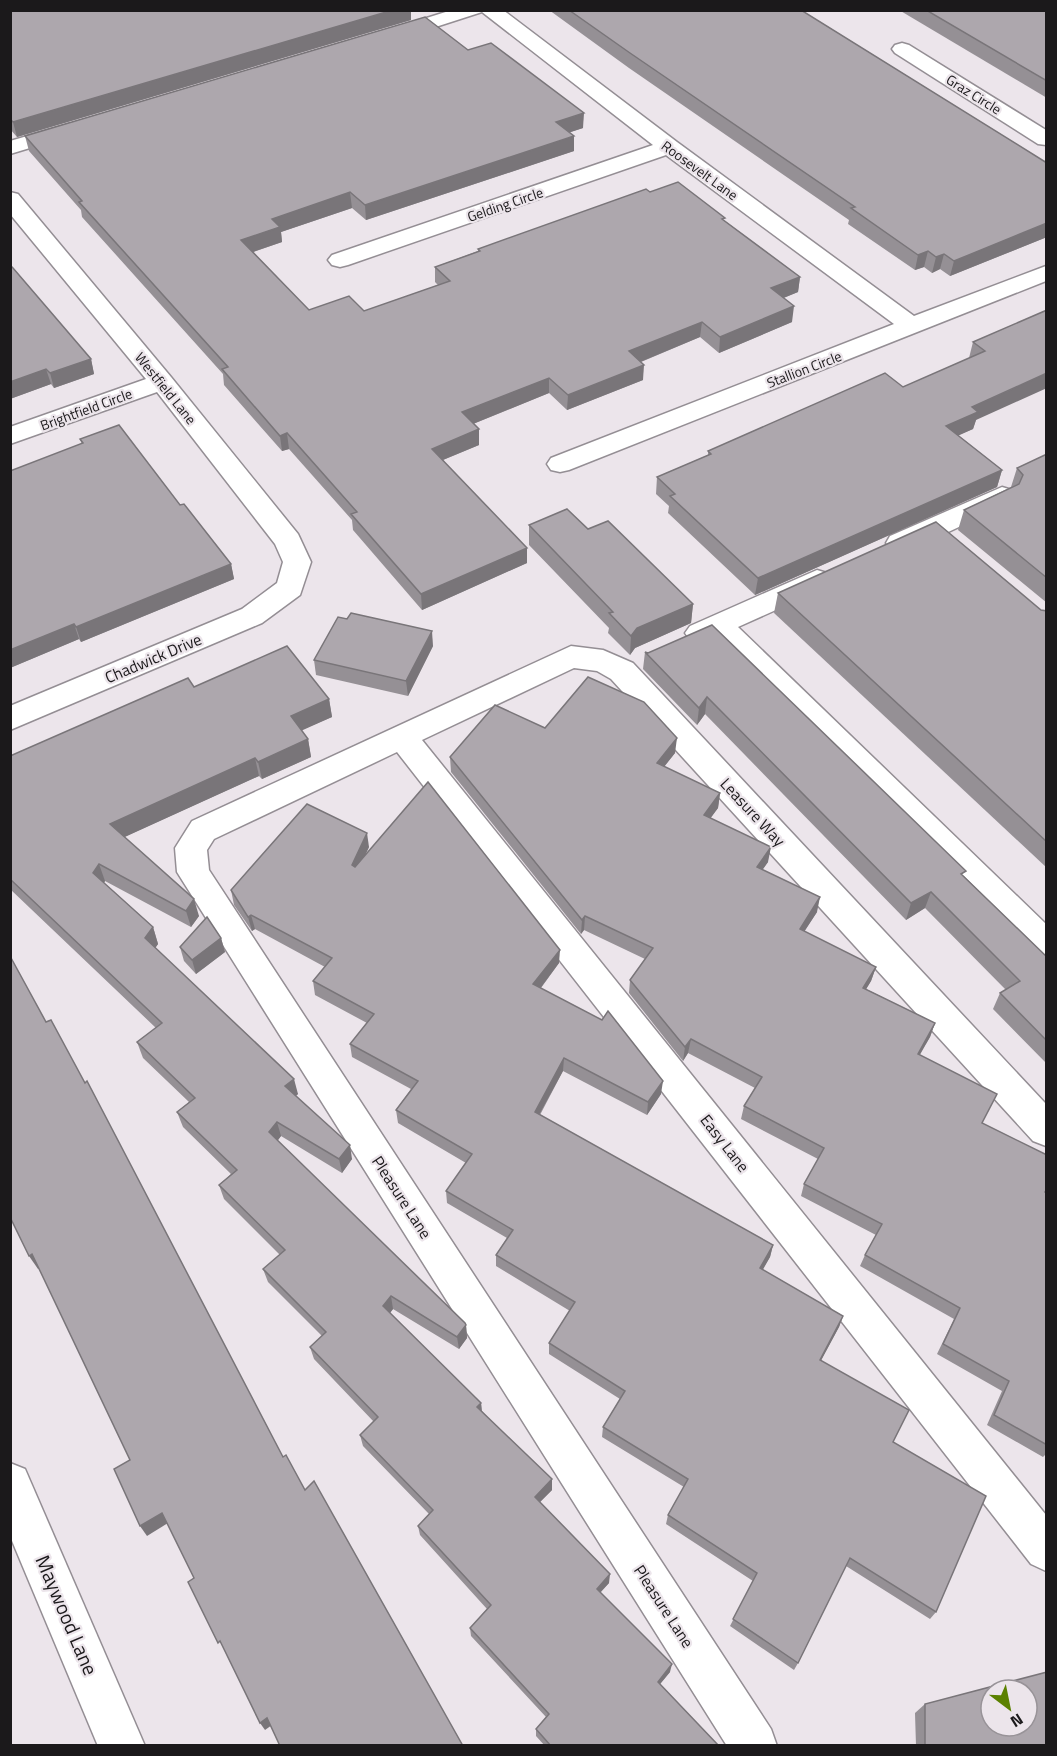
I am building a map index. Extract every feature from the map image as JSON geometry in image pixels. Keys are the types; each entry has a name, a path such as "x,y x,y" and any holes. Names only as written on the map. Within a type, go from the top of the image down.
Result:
{"street":[{"path":"372,41 474,10"},
{"name":"Roosevelt Lane","path":"490,10 669,147 912,326"},
{"name":"Graz Circle","path":"902,50 1047,139"},
{"path":"10,148 90,124"},
{"name":"Gelding Circle","path":"340,260 669,147"},
{"name":"Westfield Lane","path":"10,199 162,382 288,541 297,562 290,588"},
{"name":"Stallion Circle","path":"560,464 1047,273"},
{"name":"Brightfield Circle","path":"10,436 162,382"},
{"path":"880,552 1002,496"},
{"path":"934,527 960,549"},
{"path":"677,643 837,571"},
{"name":"Chadwick Drive","path":"10,718 252,616 290,588"},
{"path":"718,625 1047,945"},
{"name":"Leasure Way","path":"403,738 571,657 603,661 622,671 1047,1129"},
{"name":"Easy Lane","path":"403,738 1047,1549"},
{"name":"Pleasure Lane","path":"403,738 203,830 191,849 193,872 754,1746"},
{"name":"Maywood Lane","path":"10,1484 122,1746"}],"building":[{"path":"10,10 393,10 13,122 10,119"},
{"path":"569,10 801,10 1047,163 1047,223 954,261 944,254 936,257 928,251 918,255 851,208 855,207"},
{"path":"926,10 1047,10 1047,81"},
{"path":"425,17 468,50 491,43 584,113 556,122 574,136 365,205 350,192 272,219 280,227 241,240 309,310 349,296 364,311 450,281 435,267 480,251 478,249 646,189 650,192 678,182 725,218 722,219 800,277 771,288 794,306 720,337 702,322 629,351 644,365 568,395 549,378 462,412 479,429 432,449 527,548 421,594 351,514 357,512 287,433 280,436 222,369 228,367 79,202 82,201 25,136"},
{"path":"10,265 91,359 50,373 46,369 10,382"},
{"path":"1047,310 1047,373 972,407 978,412 946,426 1002,470 758,578 670,496 675,494 657,477 711,454 708,451 885,373 903,387 985,351 973,342"},
{"path":"119,425 180,505 184,504 231,564 76,627 74,624 10,650 10,471 83,443 80,439"},
{"path":"1047,454 1047,578 964,510 1019,484 1023,475 1017,468"},
{"path":"567,509 588,529 608,521 693,604 637,628 631,636 609,613 613,612 529,525"},
{"path":"936,522 1041,610 1047,611 1047,842 778,593"},
{"path":"351,613 432,631 406,681 314,660 338,617 347,619"},
{"path":"712,625 966,871 961,874 1047,957 1047,1041 1000,993 1020,981 931,892 911,903 707,697 699,708 645,652 648,653"},
{"path":"287,646 329,699 291,716 308,739 258,762 255,758 110,824 194,899 186,911 99,864 93,873 153,927 145,938 294,1079 285,1086 350,1145 339,1159 277,1122 269,1132 465,1323 466,1325 457,1337 391,1296 383,1306 481,1403 477,1407 552,1479 535,1497 610,1574 597,1589 672,1664 658,1682 719,1746 551,1746 536,1729 549,1714 470,1628 491,1605 418,1526 433,1510 360,1435 378,1417 310,1347 326,1332 263,1269 285,1250 219,1185 237,1170 177,1112 195,1098 137,1042 162,1023 10,879 10,756 188,678 194,687"},
{"path":"588,677 644,702 677,738 657,763 720,793 704,815 771,847 757,867 820,897 800,929 876,967 863,988 935,1023 918,1054 997,1094 982,1123 1047,1155 1047,1189 1045,1192 1047,1193 1047,1445 994,1415 1009,1381 943,1344 960,1308 865,1255 882,1224 804,1184 824,1148 744,1106 762,1077 691,1039 685,1047 630,980 653,948 585,916 582,920 450,757 495,705 545,728"},
{"path":"428,782 560,950 533,984 602,1020 608,1011 663,1081 648,1102 564,1058 535,1112 773,1245 760,1268 843,1316 820,1360 909,1410 893,1442 986,1496 936,1612 850,1558 798,1663 733,1619 757,1573 668,1515 688,1479 603,1427 625,1391 549,1343 575,1302 496,1255 513,1230 446,1191 472,1154 396,1110 418,1081 350,1044 374,1014 313,981 332,958 251,915 248,917 231,890 307,804 367,833 352,865 355,867"},
{"path":"207,917 221,938 192,960 180,947"},
{"path":"10,956 46,1022 51,1020 85,1083 87,1081 283,1457 286,1455 305,1490 314,1481 463,1746 280,1746 267,1718 260,1723 220,1641 218,1643 188,1582 194,1578 162,1513 140,1526 114,1469 130,1460 32,1254 29,1256 10,1217"},
{"path":"1047,1672 1047,1746 925,1746 925,1704 979,1690 979,1738 1039,1738 1039,1678 1024,1678"}]}
